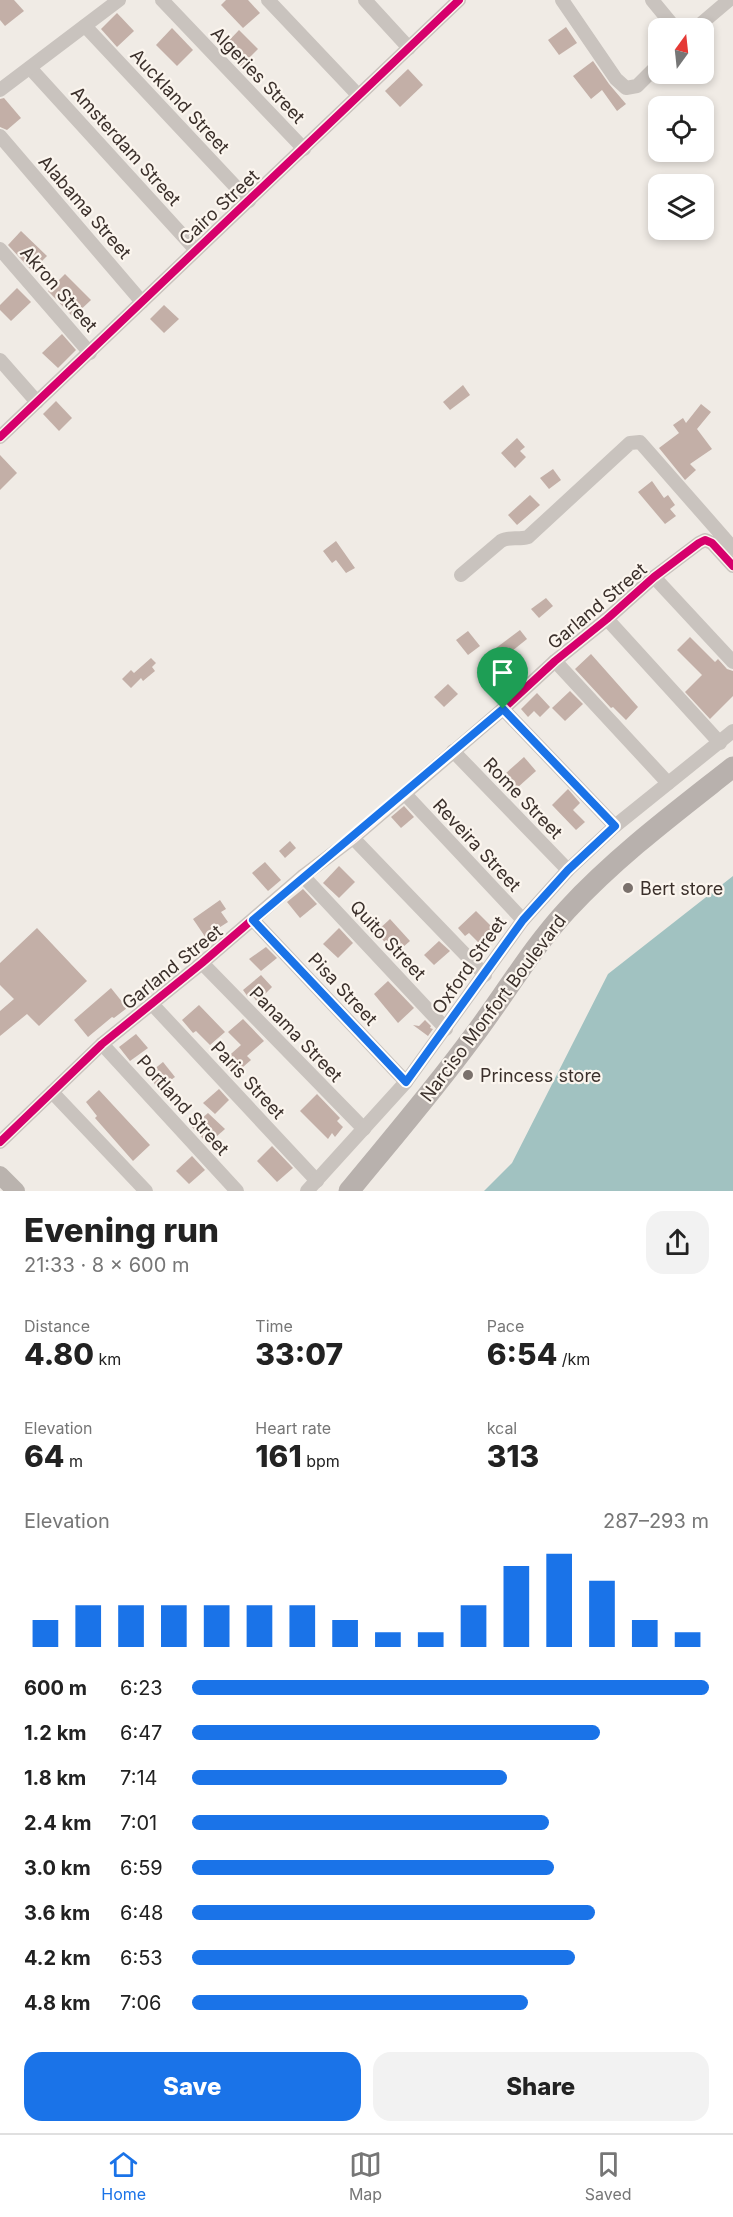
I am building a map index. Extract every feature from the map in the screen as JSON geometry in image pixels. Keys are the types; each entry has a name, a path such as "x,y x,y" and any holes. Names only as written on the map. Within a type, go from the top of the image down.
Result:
{"main road":[{"name":"Narciso Monfort Boulevard","path":"349,1191 440,1080 474,1036 532,952 567,910 631,850 733,766"},
{"path":"0,1175 16,1191"}],"street":[{"path":"0,90 119,0"},
{"name":"Algeries Street","path":"162,0 304,149"},
{"path":"268,0 358,95"},
{"path":"365,0 409,48"},
{"name":"Cairo Street","path":"0,437 459,0"},
{"path":"562,0 616,79 626,88 637,86 648,74"},
{"path":"652,0 667,18"},
{"path":"708,18 729,0"},
{"name":"Auckland Street","path":"85,26 249,201"},
{"name":"Amsterdam Street","path":"30,68 195,249"},
{"name":"Alabama Street","path":"0,136 142,302"},
{"name":"Akron Street","path":"0,249 90,352"},
{"path":"0,360 37,402"},
{"path":"461,575 505,538 518,540 528,537 580,487 635,441 640,442 733,548"},
{"name":"Garland Street","path":"0,1142 102,1044 202,963 303,876 353,838 654,577 705,540 711,543 733,566"},
{"path":"654,577 733,662"},
{"path":"607,619 720,743"},
{"path":"555,661 668,783"},
{"path":"503,709 615,826"},
{"name":"Oxford Street","path":"312,1186 406,1082 523,920 568,870 615,826 733,731"},
{"name":"Rome Street","path":"453,751 568,870"},
{"name":"Reveira Street","path":"405,794 523,920"},
{"path":"353,838 485,975"},
{"name":"Quito Street","path":"303,876 446,1029"},
{"name":"Pisa Street","path":"253,920 406,1082"},
{"name":"Panama Street","path":"202,963 364,1129"},
{"name":"Paris Street","path":"152,1004 312,1186"},
{"name":"Portland Street","path":"102,1044 237,1191"},
{"path":"52,1092 146,1191"}],"water":[{"path":"733,876 733,1191 484,1191 512,1163 608,974"}],"building":[{"path":"0,0 14,0 24,11 5,26 0,20"},
{"path":"226,0 248,0 260,13 243,28 221,5"},
{"path":"117,13 134,31 117,47 101,29"},
{"path":"566,27 577,43 559,55 548,40"},
{"path":"172,28 193,50 177,66 156,45"},
{"path":"239,30 258,49 241,66 222,48"},
{"path":"593,61 626,104 617,111 602,90 591,99 573,76"},
{"path":"408,69 423,85 400,107 385,91"},
{"path":"4,98 21,118 7,130 0,127 0,99"},
{"path":"21,231 47,256 32,271 8,245"},
{"path":"65,274 91,300 73,317 48,291"},
{"path":"17,288 31,302 11,321 0,310 0,305"},
{"path":"164,305 179,319 164,333 150,319"},
{"path":"62,334 76,350 58,368 42,353"},
{"path":"463,385 470,395 450,410 443,402"},
{"path":"56,401 72,418 59,431 43,414"},
{"path":"701,404 711,412 697,429 712,449 690,464 696,470 685,480 659,448 679,433 673,425 683,418 686,423"},
{"path":"517,438 525,447 520,451 526,457 515,468 501,453"},
{"path":"0,455 17,473 0,490"},
{"path":"553,469 561,480 549,489 540,478"},
{"path":"652,481 664,498 668,495 675,505 670,509 676,516 665,524 638,492"},
{"path":"530,495 540,505 517,525 508,515"},
{"path":"336,541 355,568 346,573 336,560 332,563 323,551"},
{"path":"546,598 553,606 539,618 531,609"},
{"path":"520,630 527,639 496,664 488,654"},
{"path":"468,631 480,646 468,655 456,640"},
{"path":"690,637 715,662 718,659 727,669 733,671 733,696 710,719 685,692 702,675 677,650"},
{"path":"591,654 638,707 626,720 613,707 611,708 575,669"},
{"path":"151,658 156,663 152,667 155,671 143,681 141,678 131,688 122,679 131,670 134,673"},
{"path":"448,684 458,694 444,707 434,697"},
{"path":"570,691 583,704 565,721 552,708"},
{"path":"537,693 550,707 540,717 534,711 528,717 521,709"},
{"path":"524,757 536,771 517,788 505,774"},
{"path":"568,789 580,803 573,810 585,822 576,830 552,805"},
{"path":"404,806 414,817 401,828 391,817"},
{"path":"290,841 296,848 285,858 279,851"},
{"path":"265,862 281,880 268,891 252,873"},
{"path":"339,866 355,882 339,898 323,883"},
{"path":"303,889 317,904 300,918 287,902"},
{"path":"220,900 226,909 221,912 228,922 214,931 217,935 208,941 193,919"},
{"path":"476,911 498,933 483,947 469,933 465,936 458,928"},
{"path":"390,919 410,941 395,954 376,932"},
{"path":"37,928 87,981 39,1026 27,1014 0,1036 0,1011 14,999 0,985 0,963"},
{"path":"339,928 353,943 338,958 323,944"},
{"path":"439,941 450,951 434,965 424,955"},
{"path":"266,947 277,958 261,971 249,959"},
{"path":"261,975 272,987 257,1002 252,995 248,997 243,990"},
{"path":"388,981 414,1008 398,1023 374,994"},
{"path":"111,988 127,1008 88,1037 74,1020"},
{"path":"199,1005 225,1032 210,1045 196,1031 193,1033 182,1020"},
{"path":"243,1019 264,1041 247,1056 251,1060 235,1074 223,1061 241,1045 228,1032"},
{"path":"425,1020 433,1029 428,1036 413,1025 419,1026"},
{"path":"136,1034 148,1048 130,1061 119,1047"},
{"path":"163,1062 175,1077 158,1089 148,1074"},
{"path":"219,1089 229,1100 215,1114 203,1103"},
{"path":"99,1090 150,1145 133,1161 95,1118 97,1116 86,1102"},
{"path":"317,1094 340,1118 337,1121 343,1127 335,1137 332,1133 328,1139 300,1111"},
{"path":"208,1113 225,1129 208,1144 192,1127"},
{"path":"272,1146 293,1168 277,1182 257,1161"},
{"path":"192,1156 205,1170 189,1184 176,1171"}],"cycle path":[{"path":"0,437 459,0"},
{"path":"0,1142 102,1044 202,963 303,876 353,838 654,577 705,540 712,543 733,566"}],"place":[{"name":"Bert store","path":"628,888"},
{"name":"Princess store","path":"468,1075"}],"route":[{"path":"503,709 615,826 568,870 523,920 406,1082 253,920 303,876 353,838 503,709"}]}
